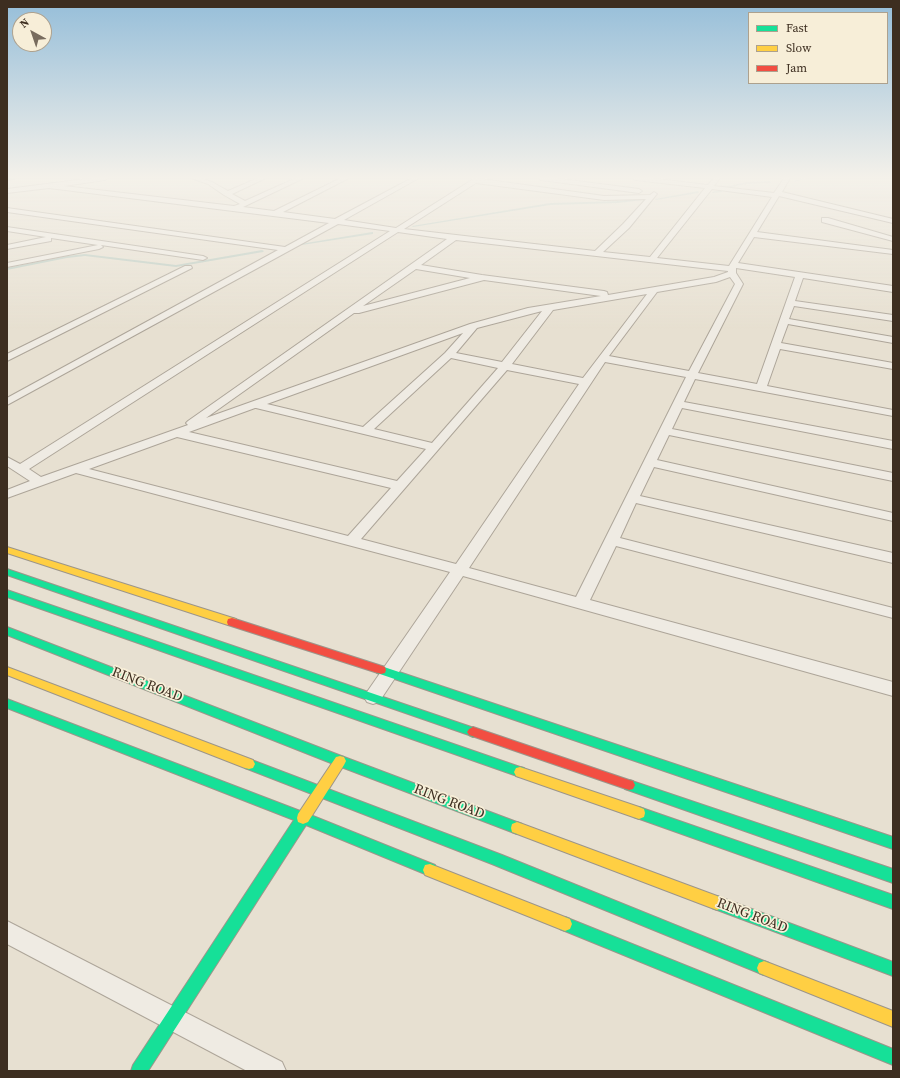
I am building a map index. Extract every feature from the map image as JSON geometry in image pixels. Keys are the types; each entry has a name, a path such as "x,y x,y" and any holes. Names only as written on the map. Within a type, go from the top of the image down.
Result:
{"main road":[{"path":"7,550 390,673 893,843"},
{"path":"7,572 893,876"},
{"path":"7,593 893,902"},
{"name":"RING ROAD","path":"7,631 340,761 893,969"},
{"path":"7,671 321,790 497,859 797,982 893,1019"},
{"path":"7,703 303,818 893,1057"},
{"path":"139,1071 340,761"}],"street":[{"path":"138,228 284,250"},
{"path":"7,402 325,228"},
{"path":"385,228 454,238 651,261 800,275 893,288"},
{"path":"21,469 401,228"},
{"path":"596,254 624,228"},
{"path":"651,261 677,228"},
{"path":"7,494 473,326 528,311 716,279 732,269 756,228"},
{"path":"9,230 203,258"},
{"path":"752,234 821,231 893,239"},
{"path":"821,231 893,252"},
{"path":"7,265 172,233"},
{"path":"7,247 59,237"},
{"path":"177,433 454,238"},
{"path":"414,266 616,296"},
{"path":"7,358 188,268"},
{"path":"580,603 692,375 739,284 732,269"},
{"path":"761,388 800,275"},
{"path":"346,314 484,277"},
{"path":"372,697 460,570 602,358 654,290"},
{"path":"791,303 893,318"},
{"path":"352,541 505,366 550,307"},
{"path":"784,321 893,340"},
{"path":"366,430 449,355 473,326"},
{"path":"776,345 893,366"},
{"path":"449,355 586,382"},
{"path":"602,358 893,413"},
{"path":"678,404 893,445"},
{"path":"256,405 435,447"},
{"path":"665,431 893,478"},
{"path":"177,433 400,486"},
{"path":"7,461 40,482"},
{"path":"650,462 893,517"},
{"path":"75,469 460,570 893,689"},
{"path":"632,498 893,558"},
{"path":"612,540 893,613"},
{"path":"7,932 172,1020 273,1071"}],"waterway":[{"path":"302,244 372,233"},
{"path":"7,269 67,257 85,255 176,266 262,251"}],"traffic: fast":[{"path":"7,572 473,732"},
{"path":"7,593 520,772"},
{"path":"7,631 340,761 517,828"},
{"path":"381,670 893,843"},
{"path":"7,703 303,818 430,870"},
{"path":"249,764 497,859 764,968"},
{"path":"629,785 893,876"},
{"path":"639,813 893,902"},
{"path":"139,1071 303,818"},
{"path":"717,903 893,969"},
{"path":"565,924 893,1057"}],"traffic: slow":[{"path":"7,550 232,622"},
{"path":"7,671 249,764"},
{"path":"303,818 340,761"},
{"path":"520,772 639,813"},
{"path":"517,828 717,903"},
{"path":"430,870 565,924"},
{"path":"764,968 893,1019"}],"traffic: jam":[{"path":"232,622 381,670"},
{"path":"473,732 629,785"}]}
